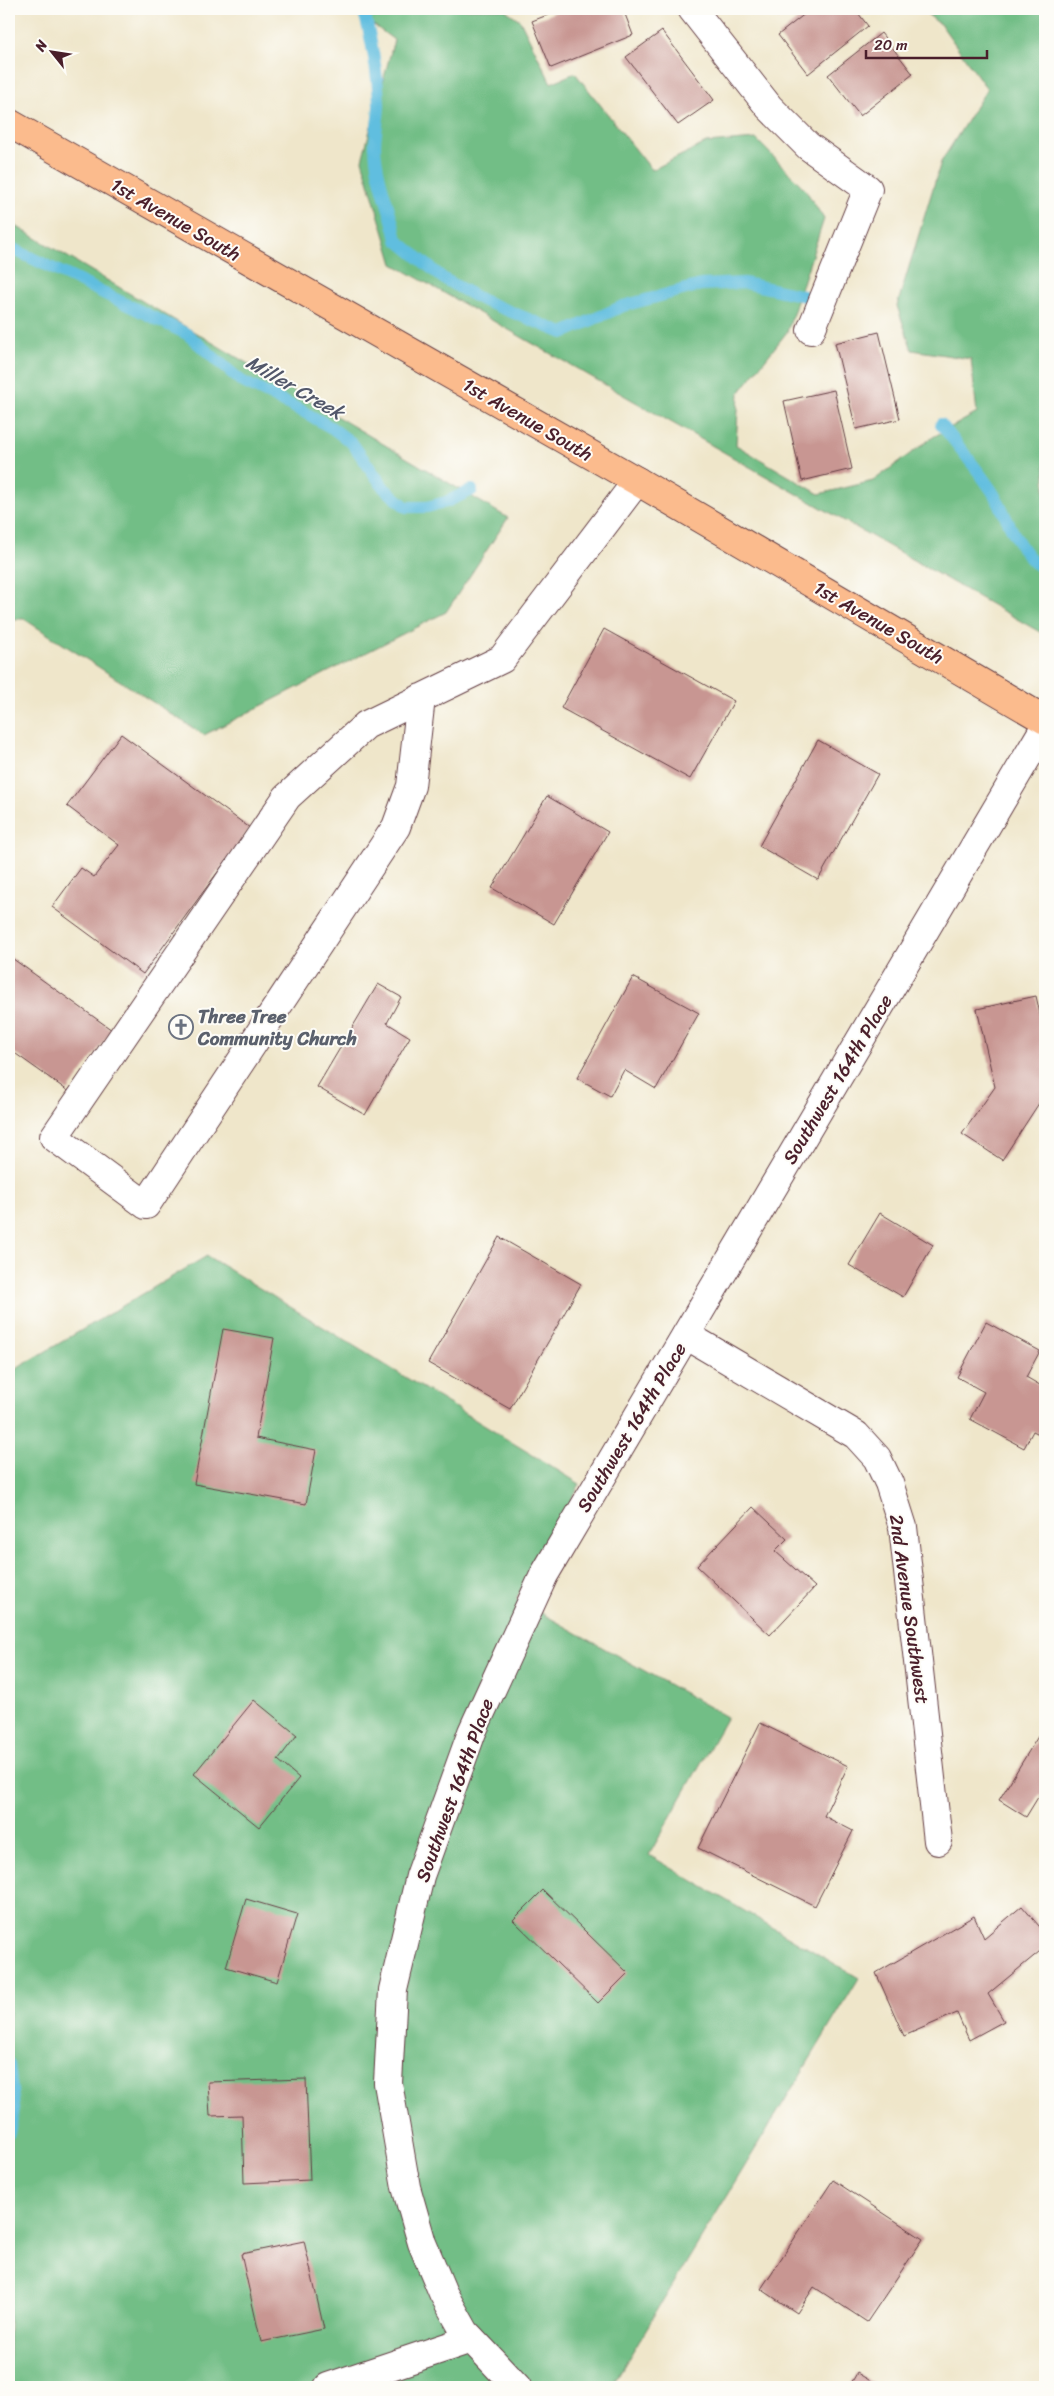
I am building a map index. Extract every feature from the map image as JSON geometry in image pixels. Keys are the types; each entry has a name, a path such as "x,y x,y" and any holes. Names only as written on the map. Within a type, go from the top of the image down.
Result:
{"main road":[{"name":"1st Avenue South","path":"9,123 637,481 1045,720"}],"street":[{"path":"692,9 769,107 808,146 868,189 811,330"},
{"path":"421,698 411,786 396,827 146,1204 54,1137 287,797 366,725 502,658 637,481"},
{"name":"Southwest 164th Place","path":"517,2387 465,2332 443,2293 422,2243 406,2187 388,2083 393,1990 420,1876 472,1732 544,1575 1045,727"},
{"name":"2nd Avenue Southwest","path":"686,1335 856,1436 877,1458 890,1483 903,1527 938,1841"},
{"path":"328,2387 471,2339"}],"green space":[{"path":"352,9 504,9 520,20 551,83 575,73 652,170 706,143 756,139 805,189 824,219 787,332 739,393 736,445 819,494 873,481 933,437 977,413 971,359 912,350 897,306 941,162 987,89 942,26 921,9 1045,9 1045,635 393,264 362,160 394,40"},
{"path":"9,222 508,518 446,612 204,735 24,619 9,619"},
{"path":"207,1256 580,1484 516,1599 727,1717 649,1855 859,1978 611,2387 9,2387 9,1373"}],"building":[{"path":"563,9 623,9 633,35 551,68 532,21"},
{"path":"770,9 788,9 777,17"},
{"path":"811,9 855,9 868,26 808,74 778,35"},
{"path":"662,31 714,100 678,125 626,57"},
{"path":"881,33 913,74 860,116 828,75"},
{"path":"879,332 900,419 856,429 835,343"},
{"path":"834,390 852,469 802,481 784,401"},
{"path":"604,629 734,701 690,779 561,708"},
{"path":"121,734 250,828 143,974 52,907 81,868 94,877 119,845 67,806"},
{"path":"818,740 878,774 818,880 759,846"},
{"path":"547,796 608,832 554,924 492,888"},
{"path":"9,956 112,1030 68,1091 9,1049"},
{"path":"633,977 699,1013 656,1089 624,1070 610,1096 577,1078"},
{"path":"378,984 401,997 387,1023 410,1037 365,1115 317,1087"},
{"path":"1036,996 1045,1036 1045,1094 1002,1160 962,1134 995,1087 977,1009"},
{"path":"880,1213 933,1245 903,1297 849,1265"},
{"path":"499,1237 581,1284 510,1409 428,1363"},
{"path":"986,1322 1040,1351 1026,1377 1045,1388 1045,1437 1033,1431 1024,1448 970,1419 984,1392 957,1377"},
{"path":"223,1329 274,1338 256,1438 316,1450 306,1504 194,1484"},
{"path":"753,1507 787,1539 775,1551 815,1587 770,1635 697,1566"},
{"path":"254,1700 297,1735 278,1760 299,1778 259,1827 194,1774"},
{"path":"760,1723 848,1766 824,1816 853,1831 815,1906 698,1848"},
{"path":"1045,1725 1045,1797 1040,1794 1026,1817 999,1800"},
{"path":"543,1890 628,1973 598,2003 513,1920"},
{"path":"246,1899 297,1914 277,1982 226,1967"},
{"path":"1022,1906 1045,1933 1045,1947 988,1994 1004,2021 969,2040 957,2013 904,2036 876,1973 974,1916 984,1938"},
{"path":"306,2079 310,2180 244,2183 242,2115 210,2116 208,2082"},
{"path":"833,2180 923,2239 867,2322 814,2287 797,2313 761,2289"},
{"path":"304,2241 324,2329 261,2342 241,2254"},
{"path":"857,2373 881,2387 849,2387"}],"waterway":[{"path":"363,9 376,68 379,109 375,141 376,158 397,240 444,279 482,300 563,333 623,306 701,285 745,283 804,296"},
{"name":"Miller Creek","path":"9,247 187,334 241,381 332,428 352,443 384,488 406,507 427,507 446,502 472,490"},
{"name":"Miller Creek","path":"941,424 992,491 1014,535 1028,555 1045,570"},
{"name":"Miller Creek","path":"9,2064 14,2109 9,2133"}],"place":[{"name":"Three Tree Community Church","path":"181,1027"}]}
